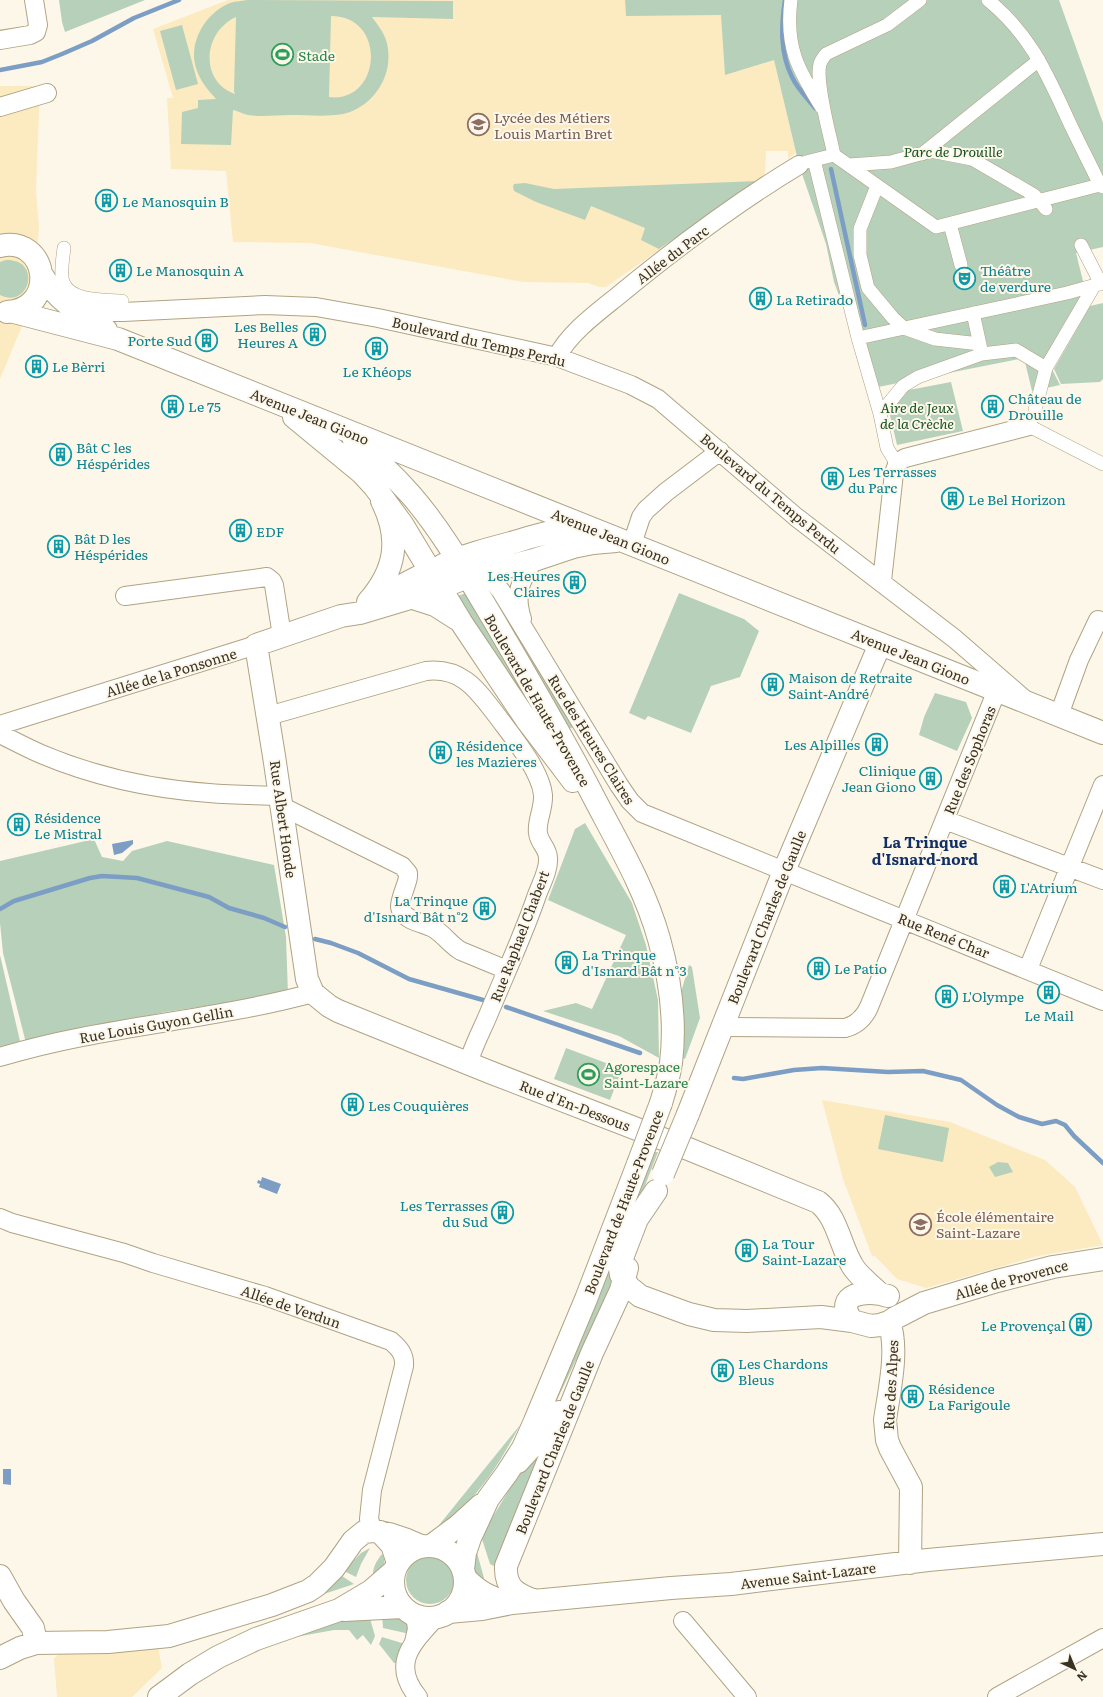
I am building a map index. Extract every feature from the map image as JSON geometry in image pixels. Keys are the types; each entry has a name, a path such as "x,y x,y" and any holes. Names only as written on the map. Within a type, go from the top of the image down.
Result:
{"street":[{"path":"0,40 36,32 38,25 34,0"},
{"path":"791,0 789,32 792,51 801,74 825,113"},
{"path":"920,0 887,25 826,54 821,60 819,70 825,113 834,155 931,225 940,227 1043,205 1102,186 1045,69 1012,22 988,0"},
{"path":"921,154 1039,60"},
{"path":"0,107 47,94"},
{"path":"849,165 891,162 931,151 972,159 1034,195 1043,205"},
{"path":"834,155 807,163 880,414 887,448 897,464"},
{"name":"Allée du Parc","path":"557,357 569,340 598,312 659,262 746,200 807,163"},
{"path":"877,186 861,224 859,236 860,255 868,288 893,318 904,328 935,339 981,349 1016,350 1046,368"},
{"path":"950,224 961,265"},
{"name":"Avenue Jean Giono","path":"5,242 26,249 34,256 42,275 52,291 118,339"},
{"path":"1082,245 1099,284"},
{"path":"64,248 63,281 67,290 76,296 122,301 122,304"},
{"path":"7,312 24,308 32,302 38,294 42,275"},
{"path":"858,338 1068,293 1099,284"},
{"path":"1032,418 1046,368 1099,284"},
{"name":"Boulevard du Temps Perdu","path":"79,312 123,312 265,306 312,307 378,318 557,357 649,393 720,451 796,517 955,639 1028,702"},
{"name":"Avenue Jean Giono","path":"7,312 118,339 331,425 578,531"},
{"path":"973,313 981,349"},
{"path":"880,414 903,386 918,377 981,349"},
{"path":"264,398 341,446 379,477 400,501 433,550 454,572"},
{"path":"882,582 894,473 897,464 905,458 1032,418"},
{"path":"1032,418 1103,464"},
{"path":"299,421 362,473 374,486 402,524 454,572"},
{"path":"331,425 365,449 401,485 428,518 454,572"},
{"path":"454,572 555,531 578,531 593,543 626,543 646,510 666,492 720,451"},
{"path":"368,602 384,582 391,563 393,552 393,529 374,486"},
{"path":"454,572 534,560 578,531"},
{"name":"Avenue Jean Giono","path":"626,543 1103,733"},
{"name":"Rue des Heures Claires","path":"527,635 519,610 518,592 520,584 534,560"},
{"name":"Allée de la Ponsonne","path":"341,616 360,613 413,598 454,572"},
{"name":"Allée de la Ponsonne","path":"0,725 256,645 341,616 368,602 454,572"},
{"name":"Boulevard de Haute-Provence","path":"454,572 460,622 526,719 608,824"},
{"name":"Boulevard de Haute-Provence","path":"454,572 562,738 628,861 652,914 660,940 672,1010 671,1065 661,1104 589,1293 535,1421 523,1448 488,1499 470,1538 465,1553 464,1574"},
{"name":"Rue des Heures Claires","path":"454,572 501,591 630,801 642,813 784,871"},
{"path":"125,596 267,577 274,585 282,636"},
{"path":"413,598 436,605 460,622"},
{"path":"1058,715 1079,660 1098,620"},
{"name":"Boulevard Charles de Gaulle","path":"535,1601 518,1594 513,1590 506,1577 506,1566 592,1353 612,1310 628,1285 620,1269 622,1258 637,1218 659,1182 688,1114 784,871 880,644"},
{"name":"Rue Albert Honde","path":"256,645 307,979 313,993"},
{"name":"Rue Raphael Chabert","path":"268,716 426,670 443,670 453,672 472,686 516,740 538,776 543,795 543,809 537,833 548,854 548,863 530,915 487,1018 471,1052 468,1064"},
{"name":"Rue des Sophoras","path":"722,1027 845,1028 854,1025 866,1015 997,690"},
{"path":"0,734 42,754 121,779 208,793 280,801 402,866 408,873 400,904 401,910 406,916 438,931 461,952 504,977"},
{"path":"1028,969 1103,785"},
{"path":"945,820 1103,880"},
{"name":"Rue René Char","path":"784,871 1028,969 1103,1001"},
{"name":"Rue Louis Guyon Gellin","path":"0,1057 90,1036 271,1003 313,993"},
{"name":"Rue d'En-Dessous","path":"313,993 328,1006 338,1011 468,1064 666,1140 818,1202 827,1212 835,1227 852,1266 889,1308"},
{"name":"Allée de Verdun","path":"0,1218 12,1223 124,1253 265,1296 391,1341 402,1352 404,1366 372,1490 369,1519 377,1532"},
{"name":"Allée de Provence","path":"889,1308 924,1303 1003,1279 1053,1267 1101,1260"},
{"name":"Rue d'En-Dessous","path":"850,1308 852,1266"},
{"path":"628,1285 640,1296 681,1312 714,1320 747,1321 821,1317 850,1308 861,1293 889,1308 880,1325 871,1326 850,1308"},
{"name":"Rue des Alpes","path":"889,1308 894,1345 885,1420 890,1448 911,1487 910,1563"},
{"path":"507,1473 550,1426 592,1353"},
{"name":"Boulevard de Haute-Provence","path":"426,1546 458,1526 488,1499"},
{"path":"377,1532 392,1545 396,1567 394,1590 397,1599 425,1613 455,1606 461,1598 464,1588 464,1574"},
{"path":"0,1658 20,1648 36,1643 108,1642 169,1636 272,1605 308,1591 317,1585 334,1568 353,1541 361,1534 377,1532 426,1546 441,1548 458,1560 464,1574 475,1588 487,1596 512,1603"},
{"name":"Avenue Saint-Lazare","path":"512,1603 671,1588 731,1584 910,1563 1103,1544"},
{"path":"159,1697 190,1674 218,1657 256,1639 339,1610 371,1591 412,1550 426,1546"},
{"path":"0,1576 14,1601 33,1628 36,1643"},
{"path":"339,1610 425,1613 482,1609 512,1603"},
{"path":"418,1697 408,1682 405,1669 408,1654 414,1642 417,1628 425,1613"},
{"path":"683,1621 747,1697"},
{"path":"998,1697 1103,1638"}],"shaded area":[{"name":"Lycée des Métiers Louis Martin Bret","path":"228,0 758,0 774,59 796,153 788,159 788,151 766,151 765,176 606,287 599,287 588,283 523,282 310,243 233,242 226,171 171,169 167,98 173,98 153,29"},
{"path":"0,86 40,86 36,191 39,228 32,302 0,379"},
{"name":"École élémentaire Saint-Lazare","path":"822,1100 950,1122 1045,1160 1075,1187 1103,1245 1038,1256 926,1288 897,1279 875,1256 872,1256 843,1179"},
{"path":"158,1647 162,1668 132,1697 57,1697 54,1659 59,1653"}],"green space":[{"path":"59,0 145,0 65,32"},
{"path":"248,0 453,1 453,19 372,17 382,31 386,40 388,64 385,76 373,96 365,104 354,110 343,114 317,116 264,116 248,115 233,110 231,145 181,144 182,112 198,108 198,100 216,99 207,89 196,68 194,49 201,30 206,21 221,8 230,3","holes":["331,16 349,20 362,30 369,43 371,59 368,74 359,87 346,96 329,97","236,17 234,91 235,94 223,88 215,79 211,68 210,56 212,45 217,34 225,24"]},
{"name":"Parc de Drouille","path":"625,0 1059,0 1103,123 1103,247 1076,253 1089,305 1052,369 1060,385 1032,391 1024,358 873,388 834,282 826,244 799,165 774,60 725,75 721,15 626,16"},
{"path":"182,25 198,84 176,90 160,31"},
{"path":"758,181 659,249 641,240 645,228 591,206 585,220 536,202 514,191 513,187 514,184 525,183 554,189"},
{"path":"6,260 18,262 25,267 28,275 28,283 24,290 18,296 10,298 0,295 0,262"},
{"path":"1103,303 1103,379 1100,382 1061,384 1054,369 1090,306"},
{"name":"Aire de Jeux de la Crèche","path":"951,382 963,431 897,445 888,407 899,396 909,390"},
{"path":"491,587 575,726 567,730 481,589"},
{"path":"467,593 553,740 453,597"},
{"path":"679,593 744,619 759,631 740,677 711,686 691,733 648,716 645,720 629,713"},
{"path":"935,693 966,702 972,718 957,751 919,735 924,717"},
{"path":"585,823 632,903 646,945 658,1000 659,1058 619,1036 543,1011 576,1003 592,1009 626,935 548,900 575,829"},
{"path":"94,839 102,857 123,861 132,851 167,841 274,865 286,937 288,994 165,1012 26,1043 3,953 0,923 0,861"},
{"path":"0,955 20,1041 0,1047"},
{"path":"689,965 692,967 700,1018 685,1059 681,1057 681,992"},
{"name":"Agorespace Saint-Lazare","path":"566,1048 622,1069 610,1100 554,1079"},
{"path":"885,1115 949,1128 943,1162 878,1149"},
{"path":"654,1152 658,1152 614,1266 615,1285 593,1332 575,1362 546,1423"},
{"path":"998,1162 1008,1163 1013,1172 995,1177 989,1167"},
{"path":"520,1425 503,1456 484,1484 462,1508 435,1530"},
{"path":"556,1426 498,1568 490,1564 481,1536 514,1482"},
{"path":"370,1548 356,1577 344,1571 361,1553"},
{"path":"476,1549 484,1578 483,1588 476,1578 474,1570"},
{"path":"382,1554 385,1562 383,1569 373,1582 374,1567"},
{"path":"430,1556 439,1558 447,1563 452,1571 454,1580 452,1589 447,1597 439,1602 430,1604 421,1602 413,1597 408,1589 406,1580 408,1571 413,1563 421,1558"},
{"path":"342,1576 354,1584 324,1594"},
{"path":"382,1614 405,1617 409,1621 410,1634 383,1628"},
{"path":"369,1615 375,1636 371,1645 363,1635 357,1640 349,1630 334,1630 290,1638 334,1623"},
{"path":"382,1637 405,1644 399,1663 394,1663 379,1644"}],"water":[{"path":"133,840 133,844 122,853 114,855 112,844"},
{"path":"262,1177 281,1184 277,1194 259,1187 260,1184 257,1183 258,1180 261,1181"},
{"path":"3,1469 11,1469 11,1485 3,1484"}],"waterway":[{"path":"0,70 42,62 92,41 134,18 179,0"},
{"path":"785,0 782,29 785,58 794,81 815,108"},
{"path":"831,169 865,325"},
{"path":"0,909 14,901 90,878 102,876 137,878 209,897 229,908 264,918 285,927"},
{"path":"315,939 358,953 409,979 483,1000"},
{"path":"506,1007 640,1053"},
{"path":"734,1078 743,1079 794,1070 822,1068 888,1072 923,1071 961,1080 997,1105 1019,1117 1042,1124 1056,1121 1065,1125 1074,1136 1103,1163"}],"place":[{"name":"Stade","path":"282,55"},
{"name":"Lycée des Métiers Louis Martin Bret","path":"479,125"},
{"name":"Le Manosquin B","path":"107,201"},
{"name":"Le Manosquin A","path":"120,270"},
{"name":"Théâtre de verdure","path":"965,278"},
{"name":"La Retirado","path":"761,299"},
{"name":"Les Belles Heures A","path":"314,334"},
{"name":"Porte Sud","path":"207,340"},
{"name":"Le Khéops","path":"377,349"},
{"name":"Le Bèrri","path":"37,366"},
{"name":"Le 75","path":"172,406"},
{"name":"Château de Drouille","path":"993,406"},
{"name":"Bât C les Héspérides","path":"60,455"},
{"name":"Les Terrasses du Parc","path":"832,479"},
{"name":"Le Bel Horizon","path":"952,499"},
{"name":"EDF","path":"241,531"},
{"name":"Bât D les Héspérides","path":"59,546"},
{"name":"Les Heures Claires","path":"575,583"},
{"name":"Maison de Retraite Saint-André","path":"772,685"},
{"name":"Les Alpilles","path":"876,744"},
{"name":"Résidence les Mazieres","path":"441,753"},
{"name":"Clinique Jean Giono","path":"931,778"},
{"name":"Résidence Le Mistral","path":"19,825"},
{"name":"L'Atrium","path":"1005,887"},
{"name":"La Trinque d'Isnard Bât n°2","path":"484,908"},
{"name":"La Trinque d'Isnard Bât n°3","path":"566,962"},
{"name":"Le Patio","path":"818,968"},
{"name":"Le Mail","path":"1049,993"},
{"name":"L'Olympe","path":"946,996"},
{"name":"Agorespace Saint-Lazare","path":"588,1074"},
{"name":"Les Couquières","path":"352,1105"},
{"name":"Les Terrasses du Sud","path":"503,1213"},
{"name":"École élémentaire Saint-Lazare","path":"921,1224"},
{"name":"La Tour Saint-Lazare","path":"746,1251"},
{"name":"Le Provençal","path":"1081,1325"},
{"name":"Les Chardons Bleus","path":"722,1371"},
{"name":"Résidence La Farigoule","path":"912,1396"}],"district":[{"name":"La Trinque d'Isnard-nord","path":"925,850"}]}
